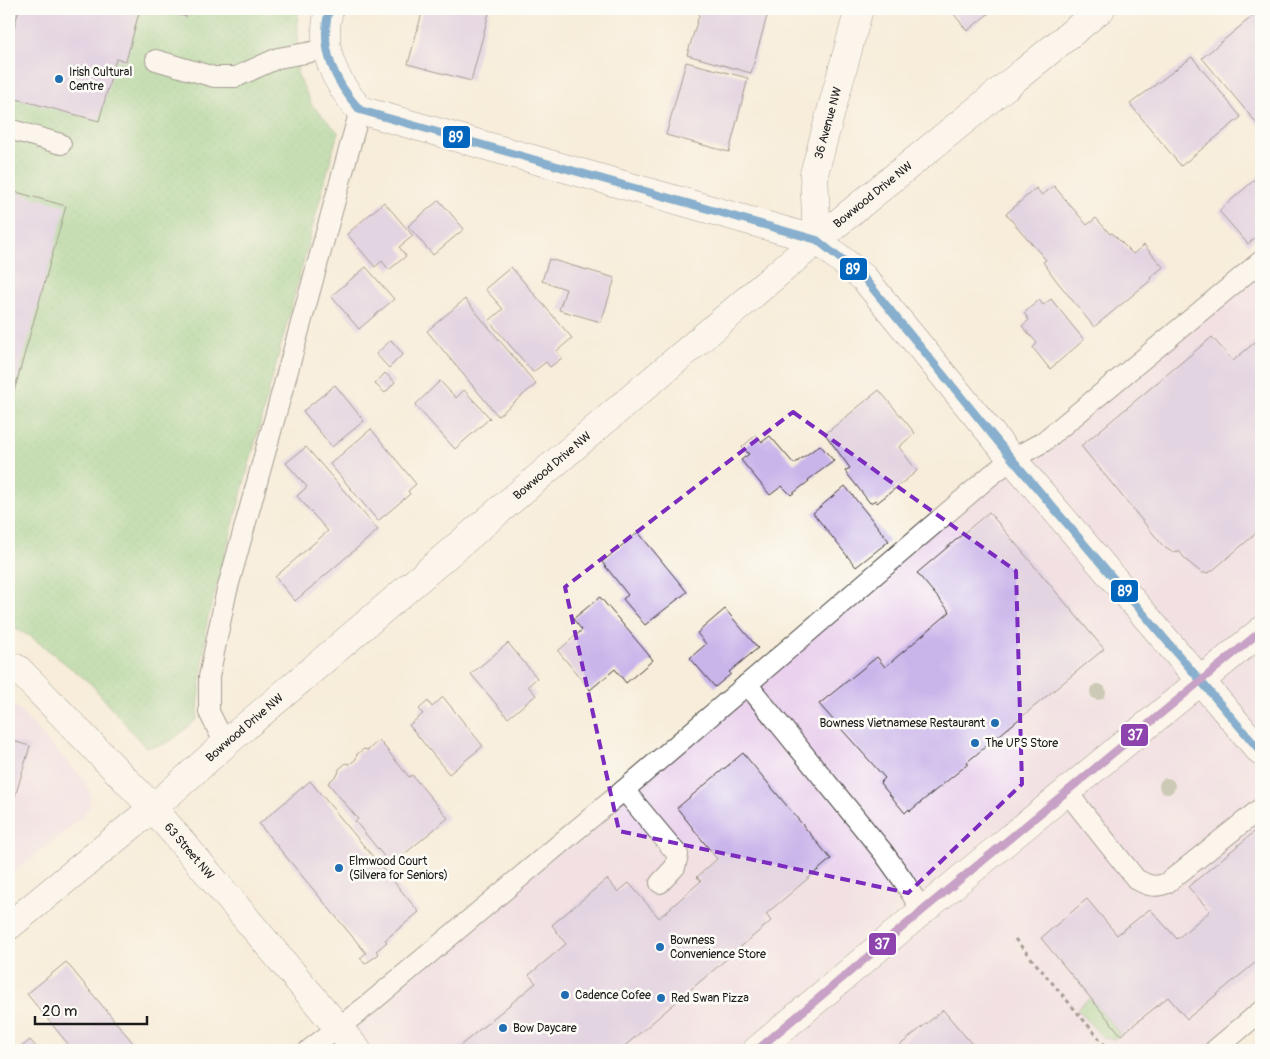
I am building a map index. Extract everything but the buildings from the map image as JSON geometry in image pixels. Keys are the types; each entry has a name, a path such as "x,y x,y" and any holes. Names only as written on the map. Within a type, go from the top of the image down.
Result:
{"street":[{"path":"329,9 326,20 326,39 335,75 345,94 360,110 817,240 864,278 1012,459 1261,752"},
{"name":"36 Avenue NW","path":"817,240 814,174 859,9"},
{"name":"Bowwood Drive NW","path":"9,926 153,808 225,744 817,240 1101,9"},
{"path":"757,1050 1066,791 1261,631"},
{"name":"63 Street NW","path":"9,665 18,669 153,808 357,1050"}],"lane":[{"path":"156,60 214,77 236,78 278,58 328,49"},
{"path":"225,744 209,712 209,677 226,594 360,110"},
{"path":"9,129 61,144"},
{"path":"309,1050 369,1004 624,790 990,476 1012,459 1043,442 1261,261"},
{"path":"747,684 882,852 903,880 922,911"},
{"path":"624,790 678,856 675,867 660,882"},
{"path":"1066,791 1136,879 1146,885 1157,887 1167,883 1261,808"},
{"path":"1215,1050 1261,1012"}],"path":[{"path":"1016,939 1109,1050"}],"highlighted area":[{"path":"793,412 1016,571 1022,784 908,893 619,831 565,587"}],"shaded area":[{"path":"1261,261 1261,1011 1215,1050 309,1050"},
{"path":"9,702 14,705 85,781 90,793 89,807 81,818 9,876"}],"green space":[{"path":"9,9 298,9 297,73 312,105 338,132 207,622 197,719 174,739 153,747 145,747 90,683 30,636 9,626"},
{"path":"1090,998 1120,1034 1114,1039 1103,1038 1077,1008"}],"transit line":[{"name":"89","path":"329,9 326,38 331,64 343,88 360,110 817,240 864,278 1012,459 1261,752"},
{"name":"37","path":"757,1050 1261,631"}],"place":[{"name":"Irish Cultural Centre","path":"59,79"},
{"name":"Bowness Vietnamese Restaurant","path":"995,723"},
{"name":"The UPS Store","path":"975,743"},
{"name":"Elmwood Court (Silvera for Seniors)","path":"339,868"},
{"name":"Bowness Convenience Store","path":"660,947"},
{"name":"Cadence Cofee","path":"565,995"},
{"name":"Red Swan Pizza","path":"661,998"},
{"name":"Bow Daycare","path":"503,1028"}]}
